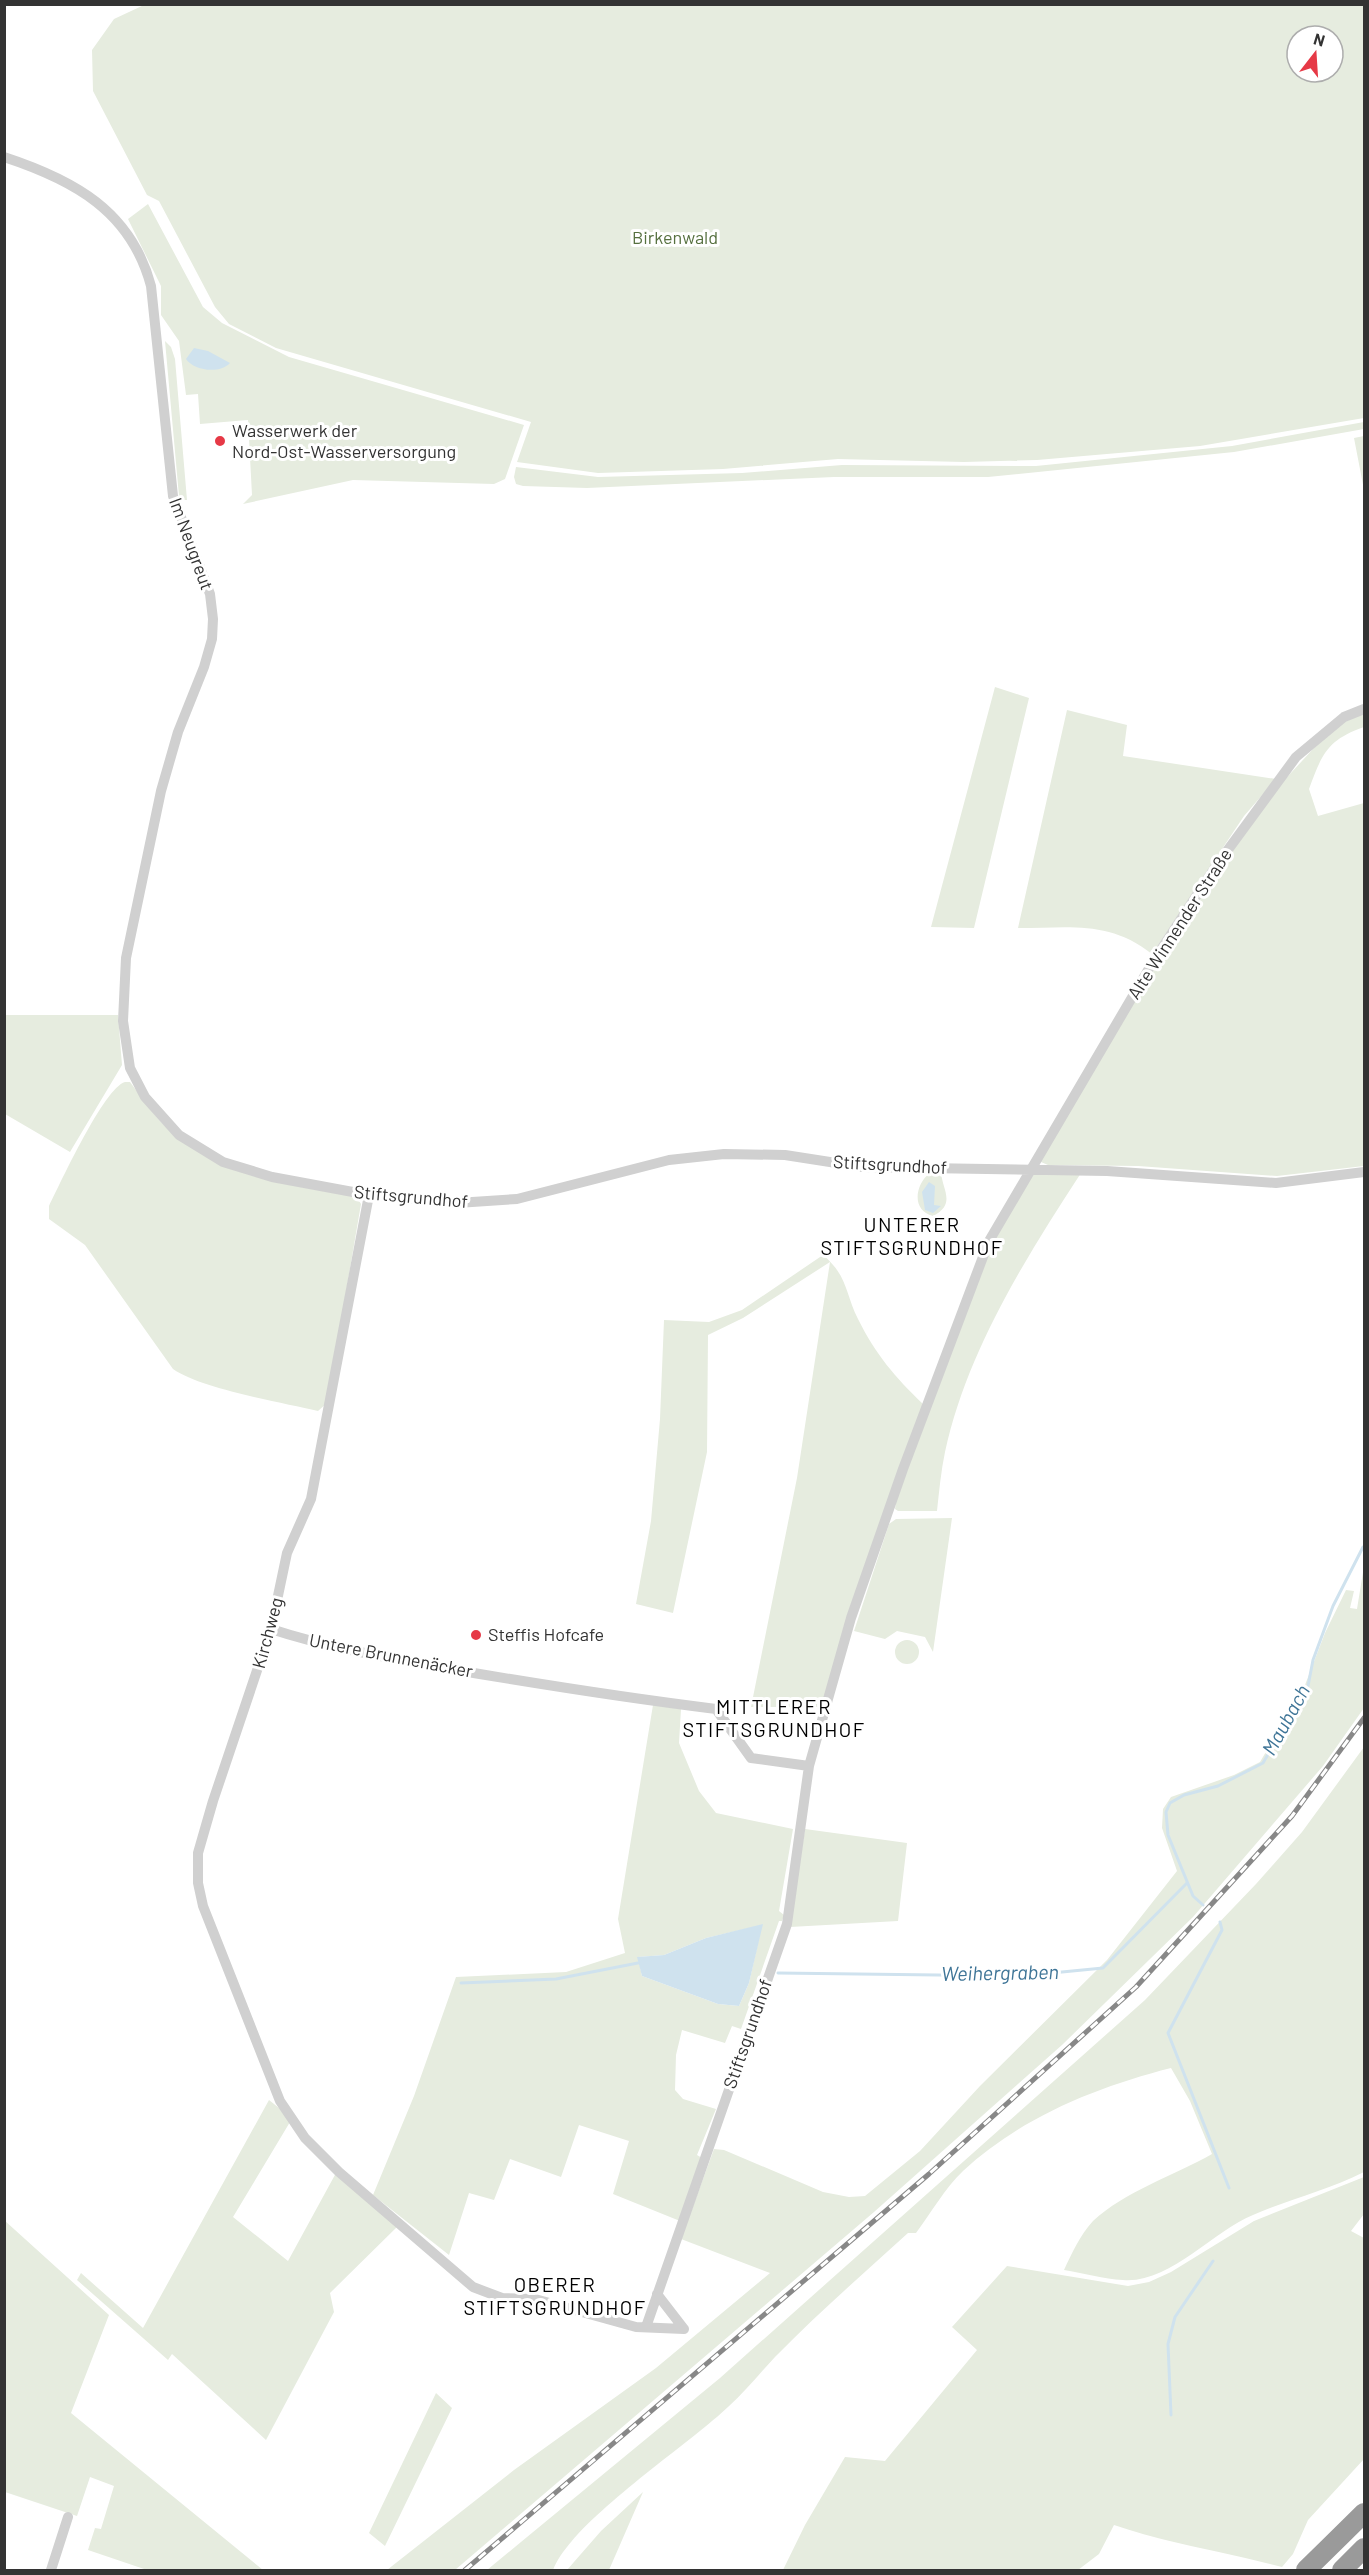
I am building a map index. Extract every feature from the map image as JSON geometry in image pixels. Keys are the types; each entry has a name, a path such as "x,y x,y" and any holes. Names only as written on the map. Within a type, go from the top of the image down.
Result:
{"highway":[{"path":"1306,2571 1365,2513"},
{"path":"1342,2571 1365,2548"}],"street":[{"name":"Im Neugreut","path":"4,157 54,175 80,189 111,212 145,262 151,286 172,496 210,594 212,639 204,667 178,732 161,791 126,958 123,1021 130,1068"},
{"name":"Alte Winnender Straße","path":"1030,1170 1154,960 1216,866 1296,757 1344,717 1365,709"},
{"name":"Stiftsgrundhof","path":"130,1068 145,1097 160,1117 179,1135 208,1155 240,1169 369,1196 482,1203 538,1194 669,1160 723,1154 785,1155 862,1167 1030,1170 989,1241 972,1282 851,1618 809,1766 787,1924 646,2327"},
{"path":"1030,1170 1107,1171 1276,1183 1365,1172"},
{"name":"Kirchweg","path":"369,1196 310,1499 287,1553 272,1629 213,1801 198,1853 198,1883 203,1906 280,2101 305,2138 339,2172 473,2287 502,2298 534,2299 636,2327 646,2327"},
{"name":"Untere Brunnenäcker","path":"272,1629 357,1652 512,1680 716,1709 750,1758 809,1766"},
{"path":"646,2327 684,2329 657,2294"},
{"path":"51,2571 68,2517"}],"green space":[{"name":"Birkenwald","path":"144,5 1364,5 1364,418 1200,446 1037,460 964,462 838,459 723,469 598,473 517,462 531,422 276,348 229,324 215,307 159,201 147,195 93,91 92,50 114,19"},
{"path":"148,204 203,307 222,323 289,357 524,425 505,479 494,484 353,480 243,504 252,495 248,420 200,424 198,394 186,395 179,341 161,315 161,286 128,219"},
{"path":"165,341 171,347 175,359 187,500 179,496"},
{"path":"1364,422 1364,429 1234,452 988,477 834,477 587,488 523,486 516,484 514,477 516,467 598,477 742,473 842,465 1036,466 1232,446"},
{"path":"1364,436 1364,490 1354,438"},
{"path":"995,687 1029,698 974,928 931,927"},
{"path":"1067,710 1127,725 1123,756 1276,779 1244,816 1152,954 1136,943 1104,931 1072,927 1018,928"},
{"path":"1364,714 1364,727 1342,737 1322,757 1309,789 1318,816 1364,803 1364,1166 1277,1176 1138,1166 1048,1165 1041,1162 1042,1153 1192,908 1277,788 1314,748 1345,720"},
{"path":"4,1015 118,1015 122,1065 70,1152 5,1114"},
{"path":"125,1082 130,1082 161,1122 181,1140 204,1155 252,1175 357,1197 361,1204 327,1403 318,1411 222,1389 173,1369 85,1245 49,1219 49,1206 84,1137 106,1101 116,1088"},
{"path":"930,1173 941,1173 946,1197 944,1207 933,1216 921,1209 918,1203 921,1184"},
{"path":"1081,1173 1019,1272 983,1342 955,1415 944,1459 937,1511 898,1511 895,1509 896,1502 947,1357 1004,1217 1034,1174"},
{"path":"823,1255 830,1262 743,1318 708,1335 707,1452 673,1613 636,1604 651,1521 660,1419 664,1320 709,1322 742,1310"},
{"path":"830,1262 842,1278 858,1319 879,1355 923,1404 822,1707 751,1707 797,1478"},
{"path":"952,1518 933,1652 925,1637 897,1631 885,1639 854,1631 889,1524 896,1519"},
{"path":"1364,1566 1364,1708 1323,1766 1193,1917 1062,2045 874,2212 455,2570 387,2570 514,2470 656,2368 770,2273 681,2239 714,2149 724,2150 823,2192 849,2197 865,2196 920,2151 980,2086 1107,1960 1177,1871 1162,1828 1163,1809 1171,1797 1234,1775 1260,1762 1305,1685 1325,1633 1346,1590 1354,1591 1350,1608 1357,1609"},
{"path":"907,1640 916,1643 919,1652 916,1661 907,1664 898,1661 895,1652 898,1643"},
{"path":"653,1705 681,1709 679,1743 699,1791 716,1813 793,1829 779,1911 784,1915 782,1921 779,1921 741,2029 732,2026 725,2043 682,2030 676,2055 675,2090 683,2099 716,2109 697,2155 702,2158 680,2221 613,2194 629,2141 579,2125 561,2177 510,2159 494,2200 469,2193 449,2255 373,2195 414,2096 456,1977 566,1972 625,1953 618,1919","holes":["762,1925 749,1983 739,2006 718,2004 642,1976 638,1957 664,1955 706,1938"]},
{"path":"1364,1747 1364,2172 1253,2215 1157,2274 1140,2279 1123,2280 1064,2270 1084,2232 1105,2211 1119,2201 1212,2154 1190,2101 1171,2068 1115,2085 1060,2107 1009,2135 963,2171 944,2193 916,2233 908,2233 824,2310 728,2407 605,2508 564,2551 553,2570 487,2570 720,2378 1145,2000 1256,1884 1302,1832"},
{"path":"805,1829 907,1843 898,1921 790,1927"},
{"path":"269,2100 290,2122 233,2217 288,2261 336,2173 399,2225 330,2293 334,2312 266,2440 172,2354 168,2360 77,2280 81,2273 143,2328"},
{"path":"1364,2177 1364,2214 1351,2231 1364,2238 1364,2459 1308,2520 1293,2554 1282,2567 1114,2525 1099,2554 1078,2570 783,2570 805,2525 845,2457 885,2461 977,2350 952,2327 1007,2266 1128,2286 1149,2282 1171,2272 1254,2221"},
{"path":"4,2220 109,2315 71,2413 263,2570 147,2570 88,2550 95,2528 101,2529 114,2486 90,2477 77,2516 5,2492"},
{"path":"436,2393 452,2408 385,2546 369,2533"},
{"path":"643,2492 609,2570 567,2570 601,2531"}],"water":[{"path":"194,348 208,351 230,363 214,370 195,366 186,359"},
{"path":"929,1182 935,1186 934,1205 941,1206 933,1213 925,1210 922,1192"},
{"path":"763,1924 749,1983 739,2006 718,2004 642,1976 637,1957 664,1955 706,1938"}],"waterway":[{"name":"Maubach","path":"1203,1905 1193,1896 1168,1835 1166,1812 1170,1803 1184,1795 1218,1786 1263,1763 1308,1686 1313,1660 1333,1606 1363,1547"},
{"name":"Weihergraben","path":"778,1973 1021,1976 1103,1968 1187,1883"},
{"name":"Maubach","path":"1220,1922 1222,1930 1168,2033 1229,2188"},
{"name":"Weihergraben","path":"461,1983 556,1979 638,1963"},
{"path":"1171,2415 1168,2344 1175,2317 1213,2261"}],"railway":[{"path":"465,2570 929,2174 1136,1987 1292,1816 1364,1718"}],"place":[{"name":"Wasserwerk der Nord-Ost-Wasserversorgung","path":"220,441"},
{"name":"Steffis Hofcafe","path":"476,1635"}],"district":[{"name":"UNTERER STIFTSGRUNDHOF","path":"912,1236"},
{"name":"MITTLERER STIFTSGRUNDHOF","path":"774,1718"},
{"name":"OBERER STIFTSGRUNDHOF","path":"555,2296"}]}
